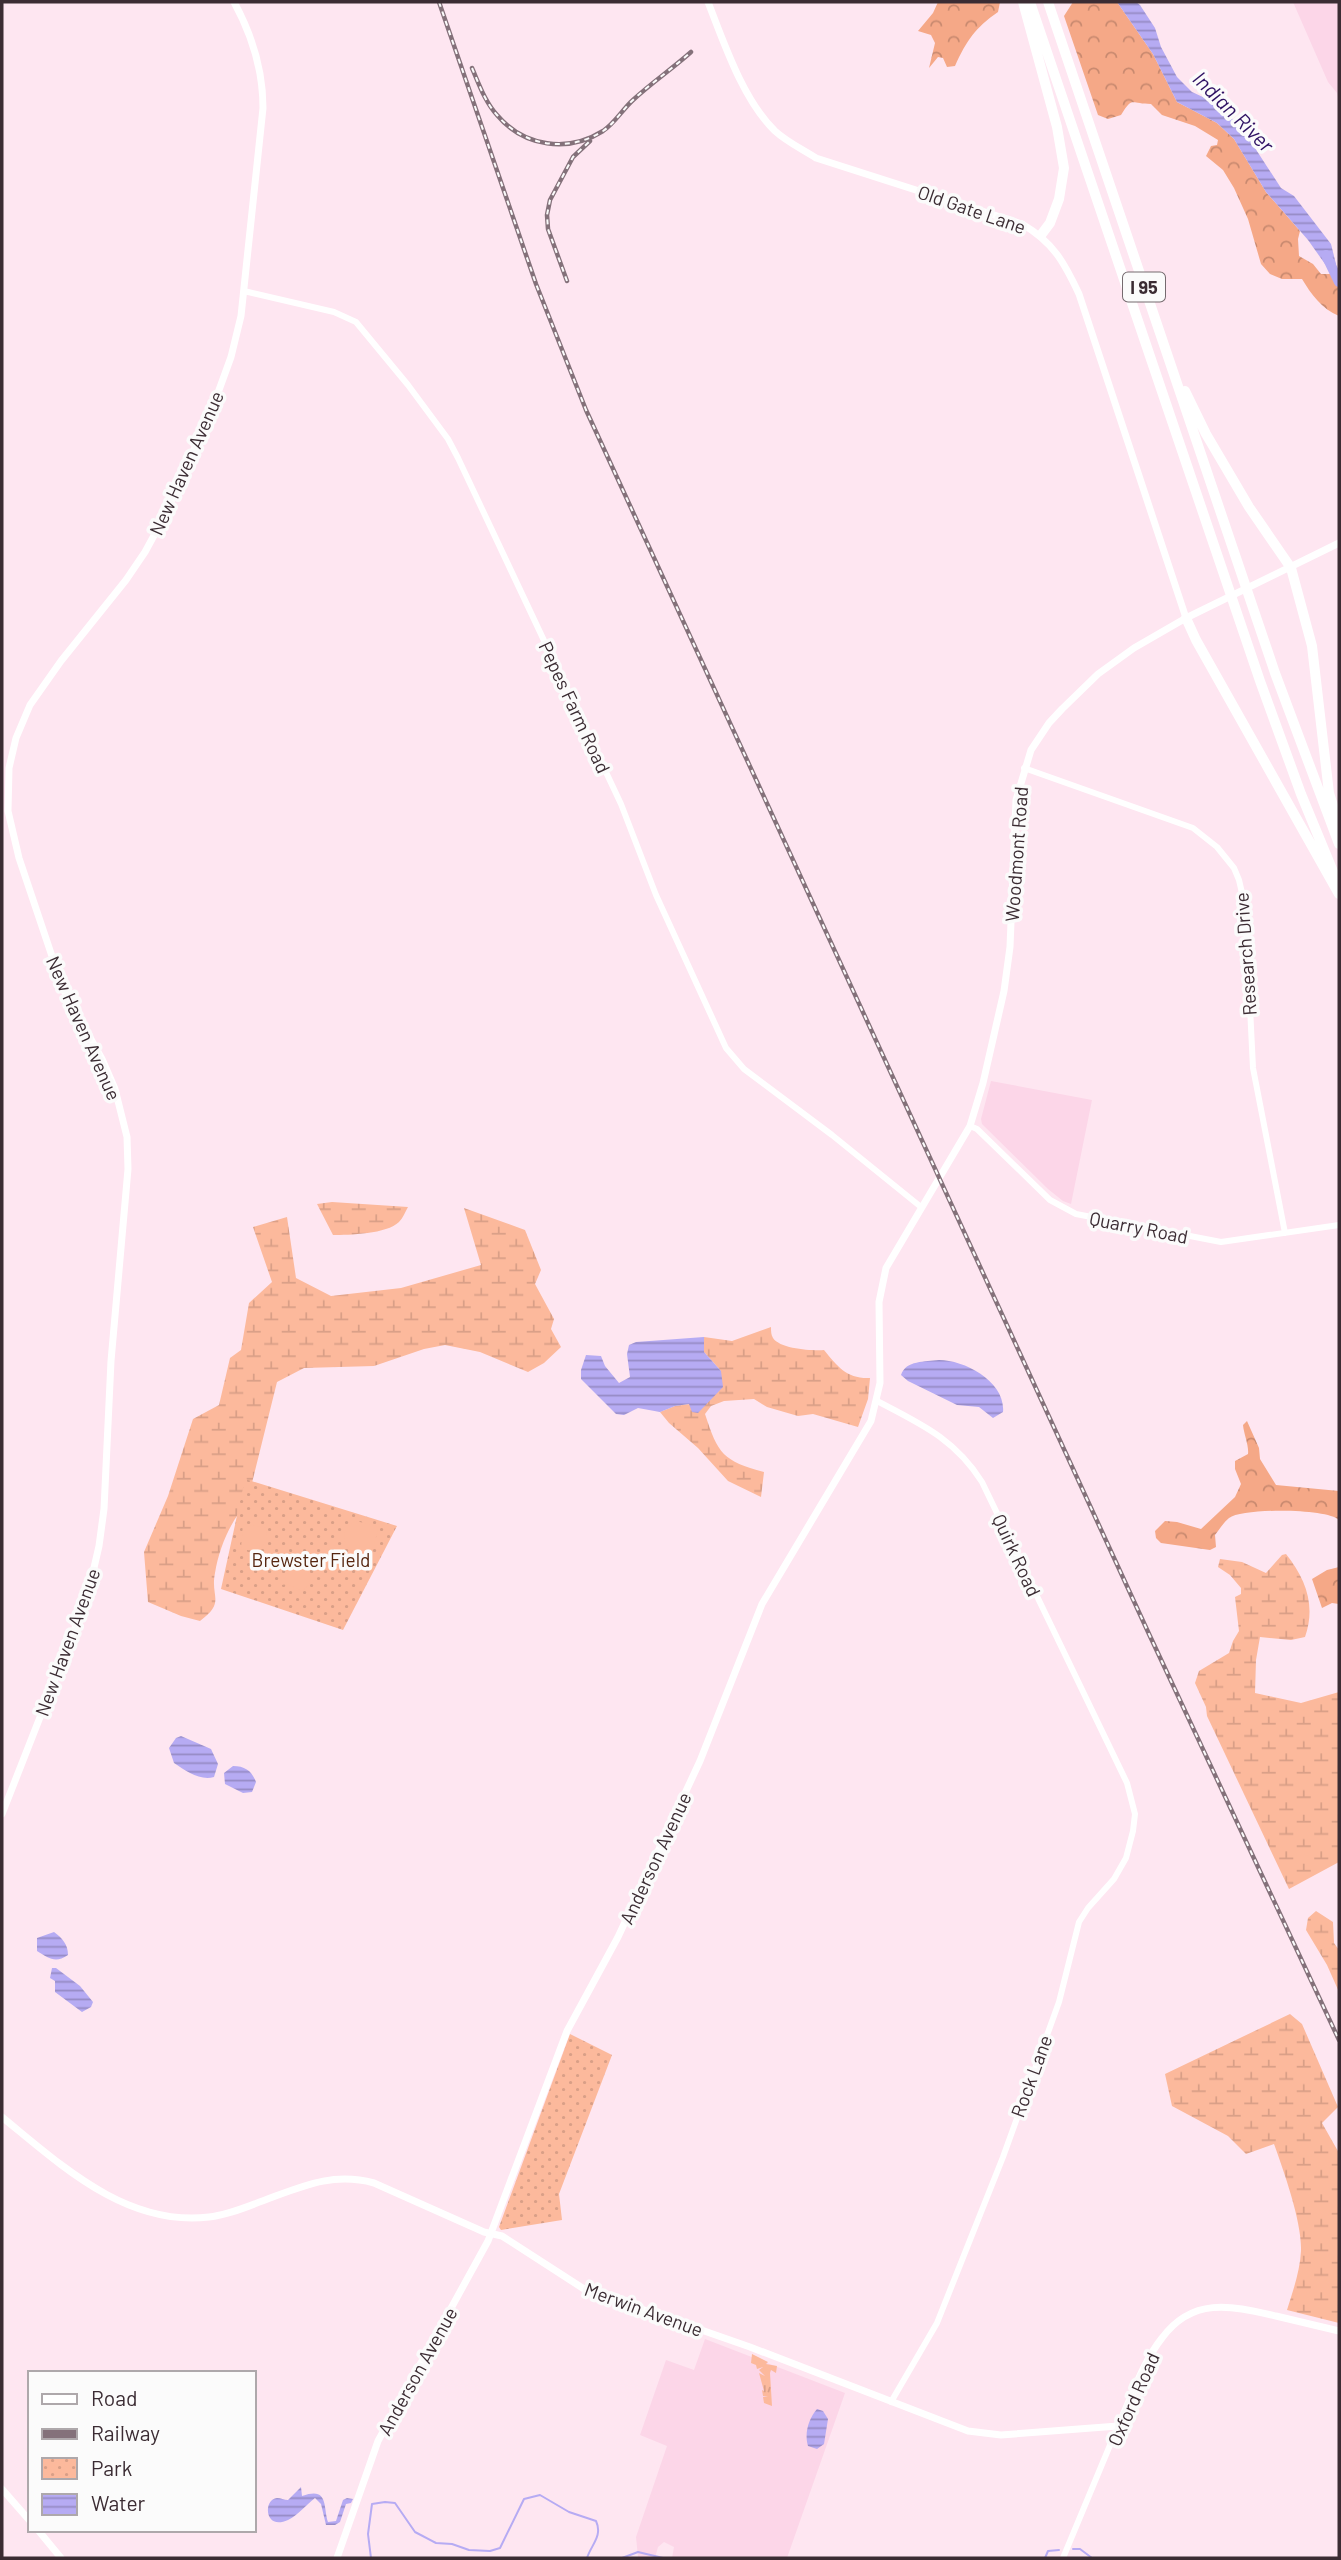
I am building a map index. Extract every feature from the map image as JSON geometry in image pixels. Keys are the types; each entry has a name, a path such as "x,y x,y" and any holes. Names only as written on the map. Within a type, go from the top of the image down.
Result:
{"highway":[{"path":"1023,2 1032,20 1064,167 1059,199 1050,223 1041,235"},
{"name":"I 95","path":"1030,2 1032,20 1287,757 1339,886"},
{"name":"I 95","path":"1049,6 1288,711 1339,844"},
{"path":"1146,292 1188,398 1206,434 1249,507 1290,568 1312,646 1329,793 1339,824"},
{"path":"1186,618 1339,894"}],"main road":[{"name":"New Haven Avenue","path":"2,1814 77,1623 99,1546 104,1509 113,1335 128,1170 127,1137 117,1096 102,1059 68,999 54,966 14,838 5,789 13,749 30,705 61,660 135,567 163,519 221,386 235,341 244,291 263,89 250,33 234,2"},
{"name":"Old Gate Lane","path":"708,2 743,84 761,115 787,140 816,158 1022,224 1041,235 1058,253 1079,294 1186,618"},
{"name":"Woodmont Road","path":"951,1158 970,1126 983,1083 1004,990 1010,939 1016,800 1024,768 1035,743 1049,723 1098,674 1133,648 1186,618 1339,543"},
{"name":"Anderson Avenue","path":"337,2558 378,2441 466,2284 490,2234 567,2031 618,1937 700,1762 762,1604 775,1578 861,1440 877,1401 880,1375 879,1302 883,1276 889,1261 951,1158"},
{"name":"Merwin Avenue","path":"2,2117 86,2183 115,2200 157,2213 187,2218 213,2217 317,2182 357,2179 401,2194 490,2234 502,2236 584,2289 750,2347 968,2431 991,2434 1118,2426"},
{"name":"Oxford Road","path":"1118,2426 1161,2339 1177,2322 1192,2313 1226,2306 1339,2331"},
{"path":"2,2489 28,2519"},
{"path":"40,2532 61,2558"}],"street":[{"name":"Pepes Farm Road","path":"244,291 334,312 351,319 408,385 458,458 621,804 656,895 726,1048 744,1069 872,1166 921,1208"},
{"name":"Research Drive","path":"1024,768 1193,828 1217,847 1234,868 1243,891 1245,906 1254,1073 1275,1170 1285,1233"},
{"name":"Quarry Road","path":"970,1126 977,1129 1050,1200 1076,1214 1221,1242 1339,1225"},
{"name":"Quirk Road","path":"877,1401 939,1434 960,1452 973,1468 1111,1749"},
{"name":"Rock Lane","path":"891,2402 937,2323 1003,2157 1059,2002 1078,1926 1088,1908 1118,1874 1128,1852 1133,1831 1134,1807 1127,1783 1111,1749"},
{"name":"Oxford Road","path":"1063,2558 1118,2426"}],"shaded area":[{"path":"1293,2 1339,2 1339,101 1337,93 1328,82"},
{"path":"991,1081 1092,1100 1071,1204 1048,1189 982,1124"},
{"path":"705,2339 845,2393 787,2558 672,2558 674,2547 664,2542 658,2547 655,2558 638,2557 636,2537 667,2446 640,2435 666,2360 694,2370"}],"green space":[{"path":"938,2 1000,2 998,12 972,35 955,66 947,67 943,58 938,57 929,68 935,43 931,35 918,31 933,13"},
{"path":"1073,2 1117,2 1153,54 1177,102 1217,123 1234,139 1266,192 1300,231 1299,256 1313,264 1321,274 1338,274 1339,316 1318,300 1302,279 1282,279 1270,274 1261,264 1248,219 1234,188 1223,170 1206,156 1211,146 1217,145 1218,140 1195,126 1162,115 1151,104 1130,103 1121,115 1108,119 1098,115 1064,16"},
{"path":"332,1202 408,1207 399,1222 386,1229 333,1235 317,1204"},
{"path":"464,1208 525,1230 541,1270 535,1284 554,1319 551,1329 561,1347 544,1363 528,1372 480,1352 445,1345 424,1349 374,1366 304,1368 277,1382 247,1503 230,1527 219,1554 213,1609 200,1621 148,1602 144,1552 168,1496 193,1419 219,1405 230,1358 241,1350 249,1303 272,1282 253,1227 287,1217 296,1278 331,1296 401,1288 481,1265"},
{"path":"771,1327 773,1338 782,1345 805,1350 824,1350 849,1374 870,1378 868,1399 858,1427 813,1414 798,1416 767,1407 754,1399 724,1401 711,1406 705,1414 714,1438 724,1454 739,1464 764,1472 761,1497 728,1481 660,1412 690,1404 721,1371 704,1352 704,1337 732,1341"},
{"path":"1247,1421 1259,1448 1260,1459 1276,1485 1339,1491 1339,1520 1303,1511 1250,1512 1229,1518 1215,1535 1216,1547 1210,1550 1161,1543 1156,1538 1155,1531 1165,1521 1201,1529 1235,1497 1241,1484 1235,1461 1248,1454 1243,1425"},
{"name":"Brewster Field","path":"245,1479 397,1526 343,1630 221,1589"},
{"path":"356,1521 376,1526 378,1531 372,1550 363,1554 349,1549 344,1536 347,1528"},
{"path":"243,1524 266,1528 267,1539 262,1546 253,1550 241,1548"},
{"path":"1286,1554 1304,1583 1309,1604 1308,1626 1305,1637 1291,1640 1260,1637 1255,1693 1301,1703 1339,1692 1339,1862 1289,1889 1207,1716 1206,1707 1195,1683 1199,1671 1229,1653 1239,1631 1235,1597 1241,1594 1241,1588 1230,1575 1218,1567 1220,1559 1242,1562 1266,1573"},
{"path":"297,1563 310,1574 309,1585 302,1591 287,1584 281,1585 280,1581 285,1578 292,1564"},
{"path":"1339,1567 1339,1604 1332,1603 1322,1608 1312,1579 1327,1570"},
{"path":"1316,1911 1333,1922 1334,1943 1339,1950 1339,1992 1306,1930 1308,1918"},
{"path":"1290,2014 1302,2024 1338,2107 1322,2123 1339,2153 1339,2323 1287,2310 1299,2266 1301,2239 1292,2197 1274,2144 1246,2154 1228,2136 1172,2106 1165,2074"},
{"path":"570,2034 612,2055 559,2194 562,2220 501,2230 499,2227"},
{"path":"752,2354 768,2362 766,2364 777,2366 776,2373 771,2370 770,2373 772,2406 764,2403 763,2397 768,2397 763,2396 759,2373 765,2376 759,2370 763,2367 757,2369 756,2365 751,2363"}],"water":[{"path":"1117,2 1136,2 1140,5 1155,28 1161,47 1177,77 1192,92 1216,103 1242,128 1281,188 1294,196 1331,244 1336,264 1325,264 1266,192 1234,139 1217,123 1177,102 1153,54"},
{"path":"704,1337 704,1352 721,1371 723,1387 698,1413 692,1412 689,1404 660,1412 638,1408 624,1415 616,1414 581,1379 586,1355 601,1356 605,1366 619,1383 630,1377 627,1354 629,1345 636,1342"},
{"path":"939,1360 960,1364 991,1382 1002,1401 1003,1412 993,1418 979,1407 957,1405 901,1375 903,1370 912,1364"},
{"path":"181,1736 211,1749 218,1764 214,1777 198,1776 174,1763 169,1748 176,1738"},
{"path":"233,1766 244,1768 252,1775 256,1782 252,1792 243,1793 225,1784 224,1773"},
{"path":"54,1932 64,1942 68,1951 68,1955 59,1959 52,1959 37,1951 37,1938"},
{"path":"52,1968 56,1968 80,1986 93,2002 91,2007 82,2012 55,1992 55,1981 50,1978"},
{"path":"817,2409 823,2411 828,2419 824,2444 817,2449 808,2446 807,2431"},
{"path":"301,2487 302,2496 321,2496 328,2522 336,2521 343,2500 353,2499 346,2504 340,2522 335,2525 326,2525 321,2504 315,2498 288,2520 280,2522 270,2518 268,2508 272,2500 288,2500"}],"waterway":[{"name":"Indian River","path":"1326,255 1339,282"},
{"path":"371,2558 368,2534 372,2504 395,2503 415,2532 436,2543 490,2551 500,2548 524,2499 540,2495 569,2512 596,2521 597,2536 587,2558"},
{"path":"1073,2549 1080,2549 1092,2558"},
{"path":"1045,2558 1048,2551 1059,2550"},
{"path":"622,2558 638,2552 663,2558"}],"railway":[{"path":"439,2 536,284 586,410 1149,1634 1339,2040"},
{"path":"472,68 489,104 508,126 533,140 561,144 590,138 603,131 640,94 691,52"},
{"path":"567,281 548,229 547,215 550,200 573,157 590,141"}]}
